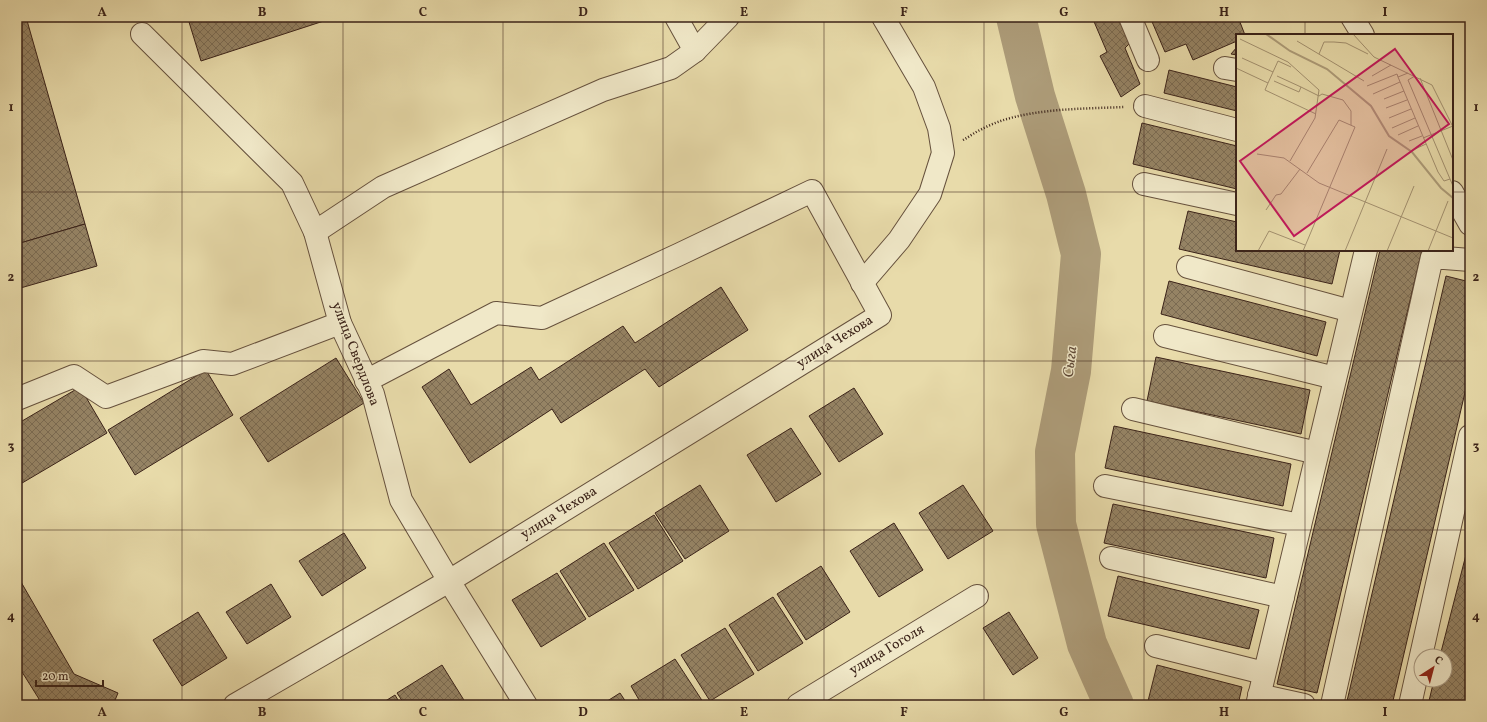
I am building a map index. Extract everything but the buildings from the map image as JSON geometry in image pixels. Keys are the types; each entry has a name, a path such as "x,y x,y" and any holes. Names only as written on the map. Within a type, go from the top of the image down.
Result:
{"street":[{"path":"676,17 695,51"},
{"path":"315,232 383,187 603,90 671,68 695,51 728,17"},
{"path":"366,381 496,313 542,318 812,191 862,283 899,240 930,194 943,153 939,128 924,86 883,17"},
{"path":"1130,17 1148,60"},
{"path":"1352,17 1362,34"},
{"name":"улица Свердлова","path":"142,34 292,183 315,232 340,324 373,394 401,500 526,705"},
{"path":"1145,106 1236,130"},
{"path":"1144,184 1236,204"},
{"path":"1453,194 1462,215"},
{"path":"1304,705 1258,700 1366,251"},
{"path":"1332,705 1432,256 1470,260"},
{"path":"1188,267 1351,311"},
{"name":"улица Чехова","path":"235,705 449,581 880,315 862,283"},
{"path":"17,399 74,376 106,396 204,361 232,364 340,324"},
{"path":"1165,336 1335,378"},
{"path":"1133,410 1317,453"},
{"path":"1410,705 1470,436"},
{"path":"1105,486 1300,525"},
{"path":"1111,558 1283,597"},
{"name":"улица Гоголя","path":"798,705 977,596"},
{"path":"1156,646 1264,674"}],"path":[{"path":"943,153 982,129 1010,118 1056,110 1145,106"}],"waterway":[{"name":"Сыга","path":"1016,17 1035,96 1066,194 1081,254 1071,371 1055,452 1056,524 1087,644 1114,705"}]}
